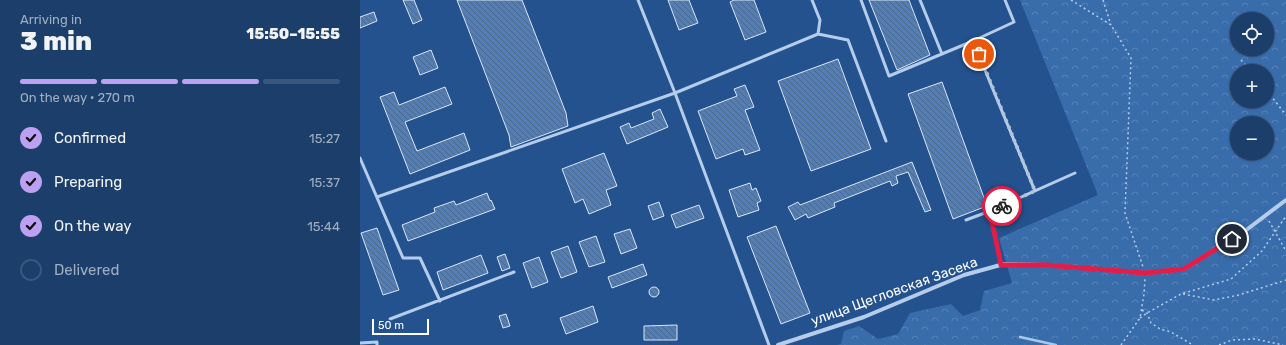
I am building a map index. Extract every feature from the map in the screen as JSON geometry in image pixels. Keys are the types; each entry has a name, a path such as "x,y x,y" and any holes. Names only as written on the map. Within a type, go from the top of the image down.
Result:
{"street":[{"name":"улица Щегловская Засека","path":"778,345 864,317 964,275 1001,265 1046,265 1145,273 1184,269 1245,232 1286,200"}],"lane":[{"path":"638,0 675,93 769,345"},
{"path":"812,0 820,20 818,34"},
{"path":"861,0 890,76 1014,22 1006,0"},
{"path":"920,0 942,54"},
{"path":"377,197 675,93 818,34 848,40 886,141"},
{"path":"973,40 1035,191"},
{"path":"360,158 403,258 420,258 440,301"},
{"path":"966,220 990,212 1075,173"},
{"path":"990,212 1001,265"},
{"path":"390,320 514,272"},
{"path":"360,343 377,342 377,345"}],"path":[{"path":"1071,0 1111,25"},
{"path":"1103,0 1111,25 1131,58 1125,213 1145,273 1140,318"},
{"path":"1241,60 1244,64"},
{"path":"1274,100 1286,115"},
{"path":"1266,215 1286,251"},
{"path":"1120,345 1140,318 1147,312 1181,294 1231,279 1262,251 1286,216"},
{"path":"1181,294 1214,300 1239,295 1286,280"},
{"path":"1142,310 1147,312 1151,323 1160,329 1171,332 1193,345"},
{"path":"1219,345 1232,340 1255,339 1283,345"}],"green space":[{"path":"1020,0 1286,0 1286,345 837,345 841,344 844,331 859,326 878,339 898,334 910,313 951,304 963,316 980,310 984,291 1012,283 999,238 1098,195"}],"building":[{"path":"403,0 414,0 422,20 413,24"},
{"path":"457,0 522,0 566,113 568,126 511,147 509,135"},
{"path":"668,0 689,0 698,23 679,30"},
{"path":"734,0 754,0 766,32 745,40 730,2"},
{"path":"869,0 909,0 930,55 897,70"},
{"path":"374,12 377,21 360,28 360,17"},
{"path":"431,50 438,68 420,75 413,57"},
{"path":"838,59 871,149 811,171 778,81"},
{"path":"942,82 987,206 953,219 908,94"},
{"path":"745,85 754,107 745,110 760,150 745,155 743,149 716,159 698,111 737,96 734,89"},
{"path":"445,87 452,104 405,122 417,151 464,133 470,150 410,174 380,97 394,92 399,105"},
{"path":"660,109 668,127 627,144 620,127 629,123 631,128 654,119 652,113"},
{"path":"604,153 617,186 606,190 611,205 589,214 583,199 575,203 562,169"},
{"path":"912,162 931,210 925,212 908,172 896,176 898,183 892,186 890,181 834,203 835,207 808,218 806,214 795,220 788,207 798,202 800,205"},
{"path":"750,183 752,190 756,188 761,201 757,203 759,210 738,217 729,190"},
{"path":"487,193 495,209 408,241 402,225 435,212 434,208 454,201 456,205"},
{"path":"659,202 664,216 653,220 648,206"},
{"path":"699,205 704,218 676,228 671,215"},
{"path":"776,226 810,313 781,324 747,237"},
{"path":"377,228 399,290 383,295 361,233"},
{"path":"630,229 637,248 621,254 614,234"},
{"path":"596,236 605,262 589,267 579,242"},
{"path":"568,246 577,272 561,278 551,252"},
{"path":"505,254 510,268 502,271 497,257"},
{"path":"481,255 488,273 443,290 437,272"},
{"path":"539,257 548,282 532,288 523,263"},
{"path":"643,264 647,275 612,288 608,277"},
{"path":"652,287 656,287 659,292 656,297 652,297 649,294 649,290"},
{"path":"593,306 598,322 566,334 560,318"},
{"path":"506,314 510,326 503,328 499,316"},
{"path":"677,325 677,340 644,340 644,326"}],"waterway":[{"path":"1020,337 1056,345"}],"way so far":[{"path":"979,54 1035,191 1002,206"}],"route":[{"path":"1002,206 990,212 999,249 1001,265 1046,265 1145,273 1184,269 1232,239"}]}
